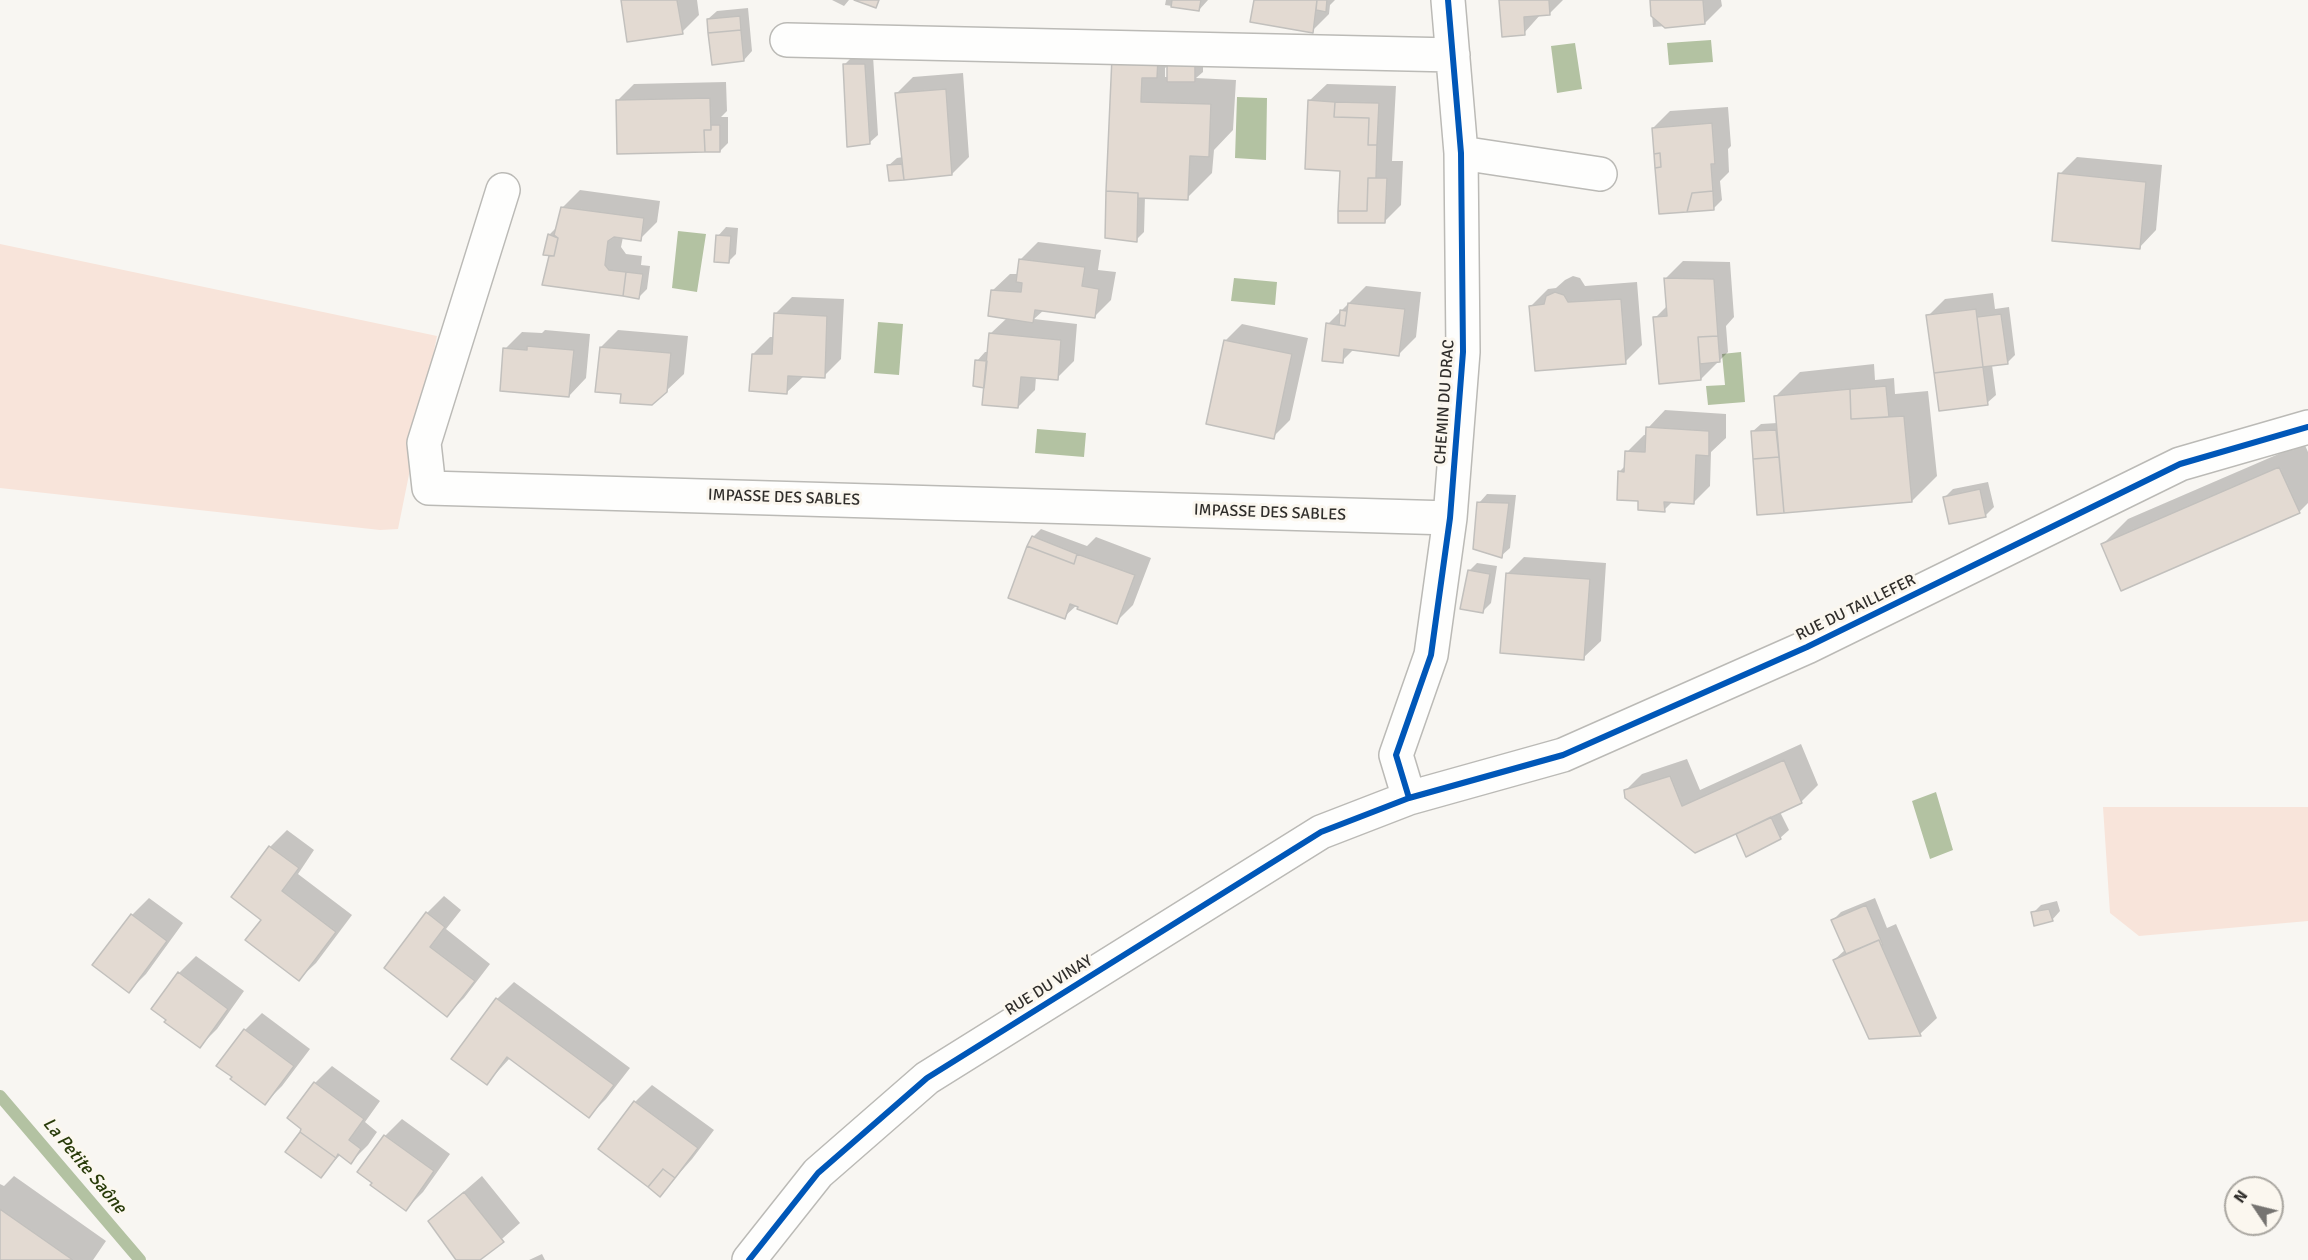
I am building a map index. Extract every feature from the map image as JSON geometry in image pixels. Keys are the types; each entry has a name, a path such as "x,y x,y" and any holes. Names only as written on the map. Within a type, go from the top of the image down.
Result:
{"street":[{"name":"CHEMIN DU DRAC","path":"1409,798 1396,755 1431,655 1450,518 1463,352 1461,153 1448,0"},
{"path":"787,40 1453,55"},
{"path":"1461,153 1600,174"},
{"name":"IMPASSE DES SABLES","path":"503,190 424,443 429,488 1450,518"},
{"name":"RUE DU TAILLEFER","path":"1409,798 1570,752 1807,647 2180,464 2308,427"},
{"name":"RUE DU VINAY","path":"749,1260 818,1173 927,1078 1321,831 1409,798"}],"shaded area":[{"path":"1711,40 1713,62 1669,65 1667,43"},
{"path":"1575,43 1582,89 1557,93 1551,46"},
{"path":"1237,97 1267,98 1266,160 1235,158"},
{"path":"678,231 706,234 697,292 672,288"},
{"path":"0,244 437,336 398,529 380,530 0,488"},
{"path":"1234,278 1277,282 1275,305 1231,301"},
{"path":"878,322 903,324 899,375 874,373"},
{"path":"1741,352 1745,402 1708,405 1706,386 1725,385 1722,354"},
{"path":"1037,429 1086,433 1084,457 1035,453"},
{"path":"1936,792 1953,850 1930,859 1912,801"},
{"path":"2103,807 2308,807 2308,921 2139,936 2110,913"}],"building":[{"path":"621,0 677,0 683,34 627,42"},
{"path":"854,0 879,0 876,8"},
{"path":"1172,0 1201,0 1199,11 1171,7"},
{"path":"1254,0 1317,0 1313,33 1250,22"},
{"path":"1317,0 1327,0 1326,12 1316,10"},
{"path":"1499,0 1549,0 1550,15 1524,17 1525,35 1502,37"},
{"path":"1650,0 1703,0 1705,24 1665,28 1651,16"},
{"path":"740,16 741,30 708,33 707,19"},
{"path":"741,30 744,61 712,65 708,33"},
{"path":"1112,57 1158,60 1157,78 1142,78 1141,102 1211,104 1209,157 1190,156 1188,200 1138,198 1138,193 1106,191"},
{"path":"843,64 865,64 870,144 847,147"},
{"path":"1167,64 1195,64 1195,82 1167,82"},
{"path":"946,89 952,175 904,180 895,93"},
{"path":"710,98 711,130 704,130 705,152 617,154 616,100"},
{"path":"1308,100 1335,102 1334,117 1369,118 1368,145 1377,145 1376,178 1368,178 1367,211 1338,211 1340,171 1305,169"},
{"path":"1335,102 1379,103 1377,145 1368,145 1369,118 1334,117"},
{"path":"1712,123 1715,164 1711,164 1713,191 1692,193 1687,212 1659,214 1655,168 1661,167 1660,153 1654,154 1652,128"},
{"path":"711,125 720,125 720,152 705,152 704,130 711,130"},
{"path":"1660,153 1661,167 1655,168 1654,154"},
{"path":"902,164 904,180 889,181 887,165"},
{"path":"2058,173 2146,182 2140,249 2052,241"},
{"path":"1368,178 1387,178 1385,223 1338,223 1338,211 1367,211"},
{"path":"1106,191 1138,193 1137,242 1105,238"},
{"path":"1713,191 1714,210 1687,212 1692,193"},
{"path":"561,207 644,218 641,241 614,237 608,241 605,265 609,270 626,272 623,296 542,285 549,256 554,256 558,238 554,235"},
{"path":"548,234 558,238 554,256 543,255"},
{"path":"716,235 731,236 729,263 714,262"},
{"path":"1019,259 1085,267 1082,286 1099,289 1095,318 1035,310 1033,323 988,316 991,290 1021,292 1022,283 1016,282"},
{"path":"626,272 643,274 639,299 623,296"},
{"path":"1664,278 1714,279 1718,336 1698,337 1701,380 1659,384 1653,317 1667,316"},
{"path":"1555,292 1564,295 1568,302 1621,299 1626,364 1535,371 1529,306 1544,304 1546,296"},
{"path":"1348,303 1405,309 1399,356 1344,349 1343,363 1322,361 1326,323 1345,326"},
{"path":"1976,309 1983,367 1934,373 1926,315"},
{"path":"1340,310 1347,311 1345,326 1339,325"},
{"path":"774,313 827,316 825,378 788,376 787,394 749,391 752,354 772,354"},
{"path":"2001,314 2008,364 1983,367 1977,317"},
{"path":"989,333 1061,340 1058,380 1021,377 1018,408 982,405"},
{"path":"1718,336 1720,362 1700,364 1698,337"},
{"path":"1224,340 1292,354 1274,439 1206,424"},
{"path":"527,346 574,350 569,397 500,391 503,348 527,350"},
{"path":"600,347 671,353 667,392 652,405 620,403 621,394 595,392"},
{"path":"975,360 987,361 984,388 973,386"},
{"path":"1983,367 1988,405 1939,411 1934,373"},
{"path":"1886,386 1889,417 1851,419 1850,389"},
{"path":"1850,389 1851,419 1904,416 1912,502 1784,513 1774,396"},
{"path":"1646,427 1709,431 1709,456 1696,455 1694,504 1664,502 1665,512 1638,510 1638,501 1617,500 1618,471 1624,472 1625,451 1645,452"},
{"path":"1776,430 1779,457 1753,459 1751,431"},
{"path":"1779,457 1784,513 1757,515 1753,459"},
{"path":"2279,467 2300,513 2121,591 2101,544"},
{"path":"1980,489 1986,517 1949,524 1943,497"},
{"path":"1477,502 1509,503 1502,558 1473,549"},
{"path":"1032,536 1077,554 1074,564 1027,546"},
{"path":"1027,546 1074,564 1077,554 1135,575 1117,624 1077,609 1078,607 1070,604 1065,619 1008,598"},
{"path":"1468,570 1490,574 1483,613 1460,609"},
{"path":"1506,573 1590,579 1584,660 1500,653"},
{"path":"1784,760 1802,803 1695,853 1625,798 1624,790 1670,776 1682,806"},
{"path":"1771,817 1781,839 1746,857 1736,834"},
{"path":"269,846 299,868 282,891 336,932 299,981 245,940 261,920 231,897"},
{"path":"1866,905 1883,945 1879,940 1846,954 1831,920"},
{"path":"2049,909 2053,921 2034,926 2031,912"},
{"path":"426,912 445,927 430,947 475,981 447,1017 384,968"},
{"path":"131,914 167,941 129,993 92,965"},
{"path":"1879,940 1921,1036 1869,1039 1833,960"},
{"path":"178,972 228,1009 200,1048 164,1022 166,1020 151,1009"},
{"path":"496,998 614,1085 589,1118 507,1057 487,1085 451,1059"},
{"path":"244,1029 294,1066 265,1105 216,1066"},
{"path":"314,1082 364,1119 349,1140 361,1149 351,1164 338,1154 336,1158 300,1132 301,1129 287,1118"},
{"path":"634,1101 698,1148 675,1178 663,1169 648,1187 598,1149"},
{"path":"300,1132 336,1158 321,1178 285,1152"},
{"path":"384,1135 434,1171 406,1211 370,1185 372,1183 357,1172"},
{"path":"663,1169 675,1178 660,1197 648,1187"},
{"path":"464,1192 504,1242 480,1260 456,1260 428,1221"},
{"path":"0,1209 73,1260 0,1260"}],"waterway":[{"name":"La Petite Saône","path":"0,1096 140,1260"}],"cycle path":[{"path":"1409,798 1396,755 1431,655 1450,518 1463,352 1461,153 1448,0"},
{"path":"749,1260 818,1173 927,1078 1321,832 1409,798 1563,755 1807,647 2180,464 2308,427"}]}
